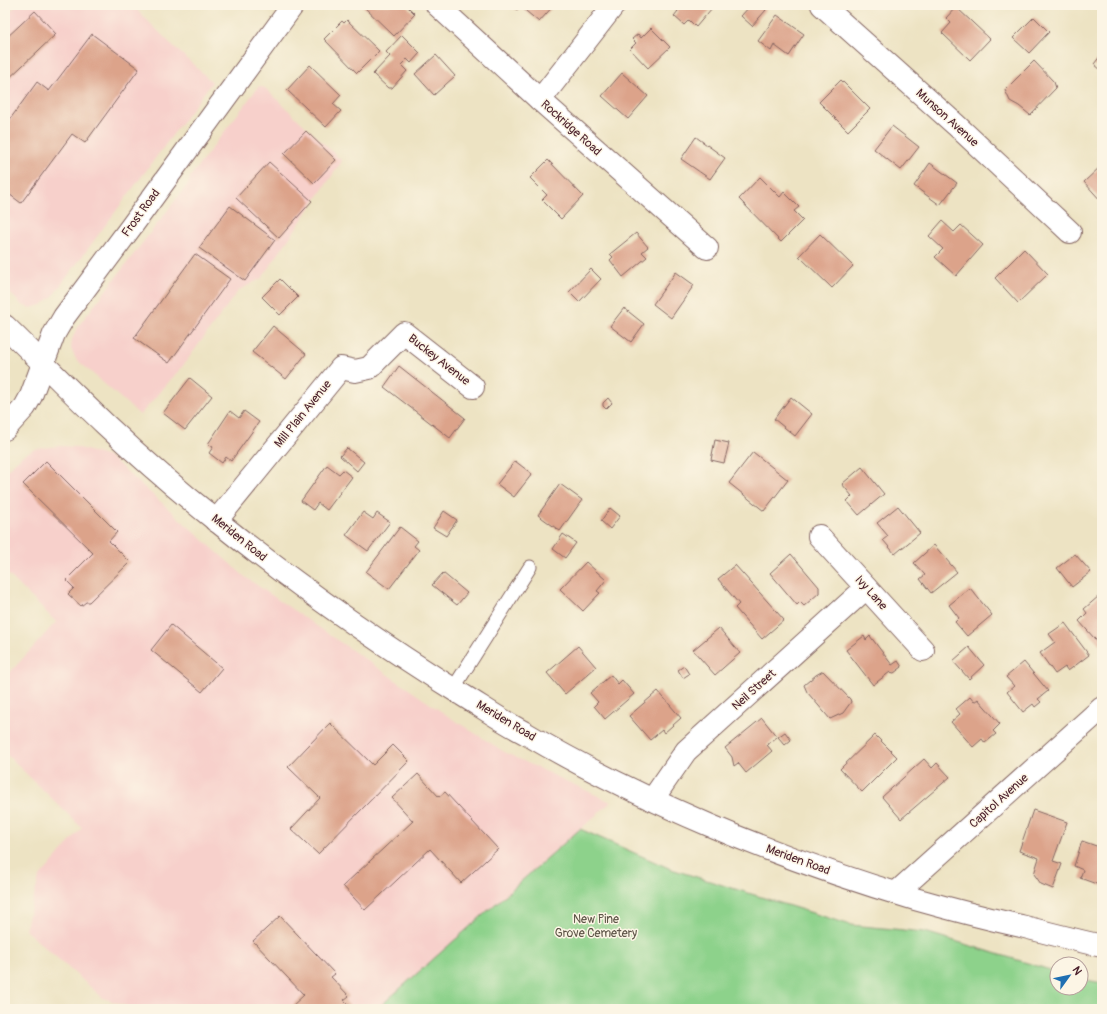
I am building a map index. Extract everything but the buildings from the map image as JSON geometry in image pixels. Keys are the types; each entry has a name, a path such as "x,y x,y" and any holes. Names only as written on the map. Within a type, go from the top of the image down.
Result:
{"street":[{"name":"Frost Road","path":"5,429 25,408 31,396 54,334 64,317 293,5"},
{"name":"Rockridge Road","path":"437,5 540,100 707,248"},
{"path":"540,100 614,5"},
{"name":"Munson Avenue","path":"822,5 956,126 1070,232"},
{"name":"Meriden Road","path":"5,326 107,426 216,521 270,563 378,641 522,732 652,800 758,846 813,866 949,909 1102,946"},
{"name":"Buckey Avenue","path":"404,333 473,387"},
{"name":"Mill Plain Avenue","path":"216,521 341,368 355,371 369,368 404,333"},
{"name":"Ivy Lane","path":"819,536 922,650"},
{"name":"Neil Street","path":"652,800 686,751 866,588"},
{"name":"Capitol Avenue","path":"896,893 1102,708"}],"lane":[{"path":"453,689 530,567"}],"shaded area":[{"path":"17,5 132,5 212,82 52,297 42,305 31,308 22,305 5,288 5,16"},
{"path":"259,86 265,88 342,161 262,278 238,291 182,367 140,415 76,359 71,349 72,339 79,325 188,184 190,177"},
{"path":"60,446 76,447 109,457 245,577 451,718 506,753 611,802 377,1009 135,1009 103,998 25,930 39,878 82,828 5,753 5,678 56,622 5,571 5,472 23,455 35,449"}],"green space":[{"name":"New Pine Grove Cemetery","path":"580,829 671,869 851,925 925,932 1049,970 1049,996 1089,996 1089,981 1102,983 1102,1009 377,1009"}]}
